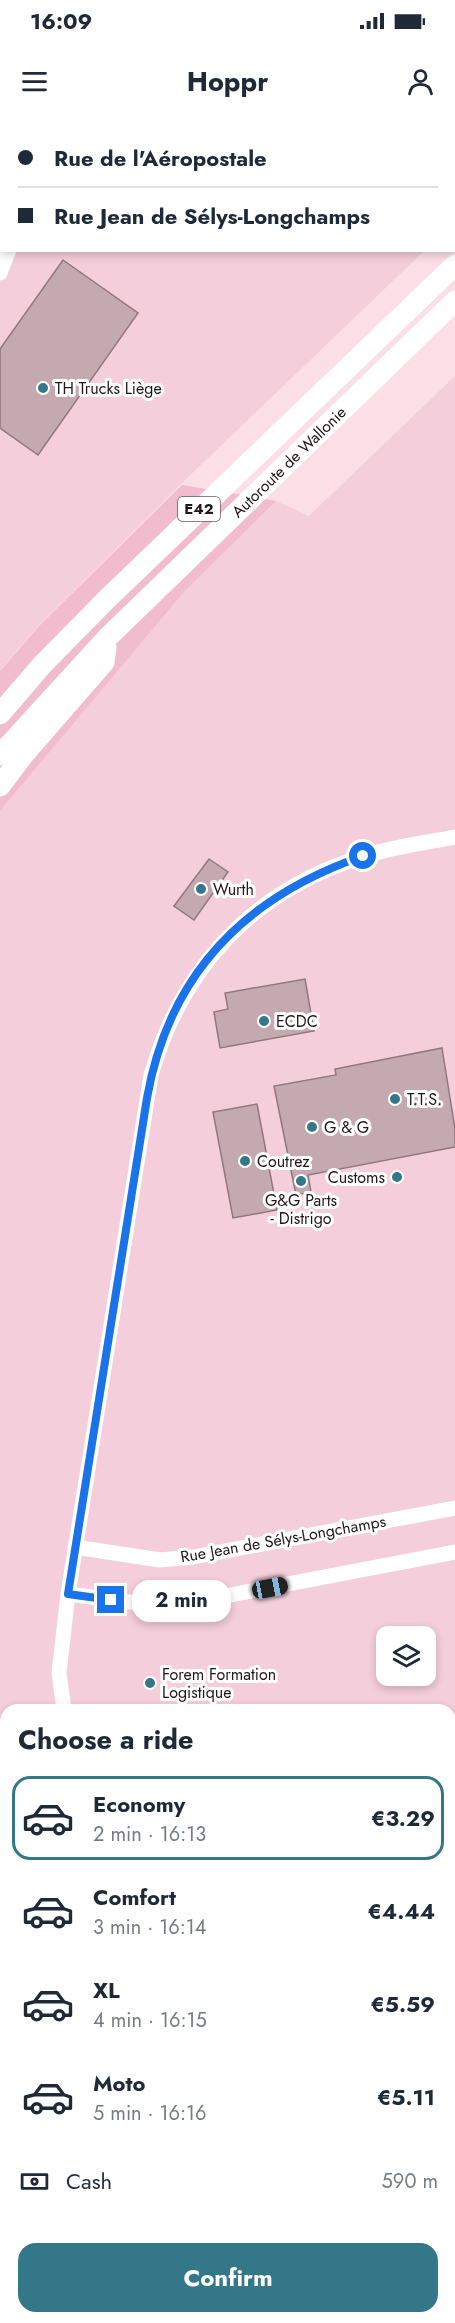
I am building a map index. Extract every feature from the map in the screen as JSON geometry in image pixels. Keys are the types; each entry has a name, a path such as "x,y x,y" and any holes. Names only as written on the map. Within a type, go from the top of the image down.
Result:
{"highway":[{"name":"Autoroute de Wallonie","path":"0,714 42,665 107,599 455,265"},
{"name":"Autoroute de Wallonie","path":"0,755 107,638 455,301"},
{"path":"0,786 24,754 104,662 107,638"}],"street":[{"path":"0,273 8,252"},
{"path":"63,1704 59,1673 68,1594 151,1075 160,1042 178,1005 202,967 223,941 255,911 293,885 331,867 363,856 455,837"},
{"name":"Rue Jean de Sélys-Longchamps","path":"75,1547 160,1560 193,1557 455,1508"},
{"path":"68,1594 153,1605 178,1605 455,1552"}],"shaded area":[{"path":"17,252 423,252 181,484 40,624 0,670 0,279 3,280"},
{"path":"455,376 455,1704 0,1704 0,811 185,591 276,501 309,516"},
{"path":"182,485 276,501 185,591 0,811 0,671 40,625"}],"building":[{"name":"TH Trucks Liège","path":"63,260 138,313 38,455 0,428 0,349"},
{"name":"Wurth","path":"209,859 228,872 194,920 174,906"},
{"name":"ECDC","path":"305,979 314,1031 220,1048 214,1012 228,1009 225,993"},
{"name":"T.T.S.","path":"442,1048 455,1129 455,1147 308,1175 311,1192 296,1195 274,1086 336,1075 335,1069"},
{"name":"Coutrez","path":"257,1104 277,1210 233,1218 213,1112"}],"place":[{"name":"TH Trucks Liège","path":"43,388"},
{"name":"Wurth","path":"201,889"},
{"name":"ECDC","path":"264,1021"},
{"name":"T.T.S.","path":"395,1099"},
{"name":"G & G","path":"312,1127"},
{"name":"Coutrez","path":"245,1161"},
{"name":"Customs","path":"397,1177"},
{"name":"G&G Parts - Distrigo","path":"301,1181"},
{"name":"Forem Formation Logistique","path":"150,1683"}],"route":[{"path":"111,1600 68,1594 147,1098 160,1042 178,1005 202,967 223,941 255,911 293,885 331,867 363,856"}]}
